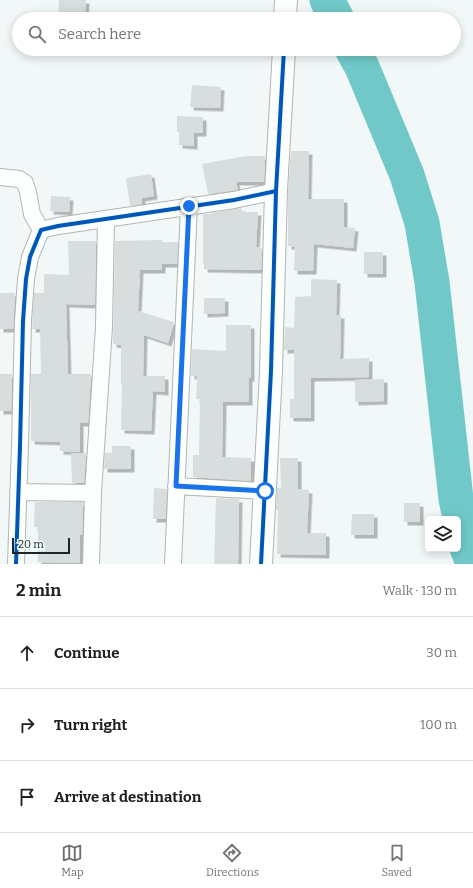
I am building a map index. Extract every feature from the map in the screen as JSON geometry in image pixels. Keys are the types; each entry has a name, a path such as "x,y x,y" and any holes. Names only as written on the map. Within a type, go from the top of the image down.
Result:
{"street":[{"path":"285,12 286,0"},
{"path":"261,564 271,371 276,191 284,56"},
{"path":"0,177 19,179 24,183 28,192 32,214 41,230"},
{"path":"41,230 234,200 276,191"},
{"path":"173,564 189,206"},
{"path":"91,564 93,493 104,327 106,219"},
{"path":"16,564 23,314 26,279 30,257 41,230"},
{"path":"176,486 265,491"},
{"path":"18,492 93,493"}],"building":[{"path":"59,0 86,0 85,12 58,12"},
{"path":"192,85 221,87 220,108 190,107"},
{"path":"177,116 203,117 203,133 194,133 194,146 179,145"},
{"path":"291,151 309,151 308,199 344,199 344,227 355,228 353,248 314,244 313,271 294,271 295,247 288,246 288,192"},
{"path":"246,156 265,156 264,182 236,182 238,190 208,194 202,164"},
{"path":"151,174 154,196 142,198 142,204 130,206 126,178"},
{"path":"51,196 70,197 69,212 50,211"},
{"path":"241,208 242,212 258,212 256,247 262,248 261,270 204,269 203,214 212,214 211,213"},
{"path":"162,240 162,242 178,242 177,264 162,264 162,270 140,270 138,311 174,322 168,343 144,335 143,376 165,376 165,392 153,391 151,431 121,430 121,345 113,344 115,241"},
{"path":"68,241 96,241 95,305 66,304 68,374 91,374 88,423 80,423 80,452 60,451 60,442 31,441 31,374 41,374 40,329 32,329 34,293 44,293 44,274 69,275"},
{"path":"364,252 383,252 383,274 364,274"},
{"path":"311,279 337,280 336,315 341,315 340,359 369,358 369,377 311,378 311,418 290,418 290,399 294,399 294,350 284,350 285,327 294,328 295,297 311,296"},
{"path":"0,293 15,293 13,329 0,329"},
{"path":"204,298 225,298 225,313 204,314"},
{"path":"226,325 251,325 251,378 249,378 249,402 223,402 222,457 251,458 251,481 193,477 193,455 199,455 200,399 196,399 197,376 191,376 192,349 226,351"},
{"path":"0,374 12,374 11,411 0,411"},
{"path":"384,379 384,401 355,402 355,380"},
{"path":"112,446 131,446 131,469 104,469 105,453 112,453"},
{"path":"71,453 86,453 84,483 72,483"},
{"path":"280,458 298,458 298,489 309,490 307,533 326,533 326,555 277,554 278,510 276,509 277,488 281,488"},
{"path":"154,488 167,489 166,519 153,519"},
{"path":"216,498 239,499 238,564 214,564"},
{"path":"35,502 83,502 82,535 80,535 80,563 38,562 38,527 34,527"},
{"path":"404,503 420,503 420,522 404,522"},
{"path":"352,514 374,514 374,535 351,535"}],"waterway":[{"path":"327,0 333,12"},
{"path":"356,56 362,67 407,175 422,223 432,282 456,499 466,545 473,564"}],"cycle path":[{"path":"261,564 271,371 276,191 284,56"},
{"path":"16,564 23,321 26,279 30,257 41,230 58,226 234,200 276,191"}],"route":[{"path":"189,206 176,486 265,491"}]}
